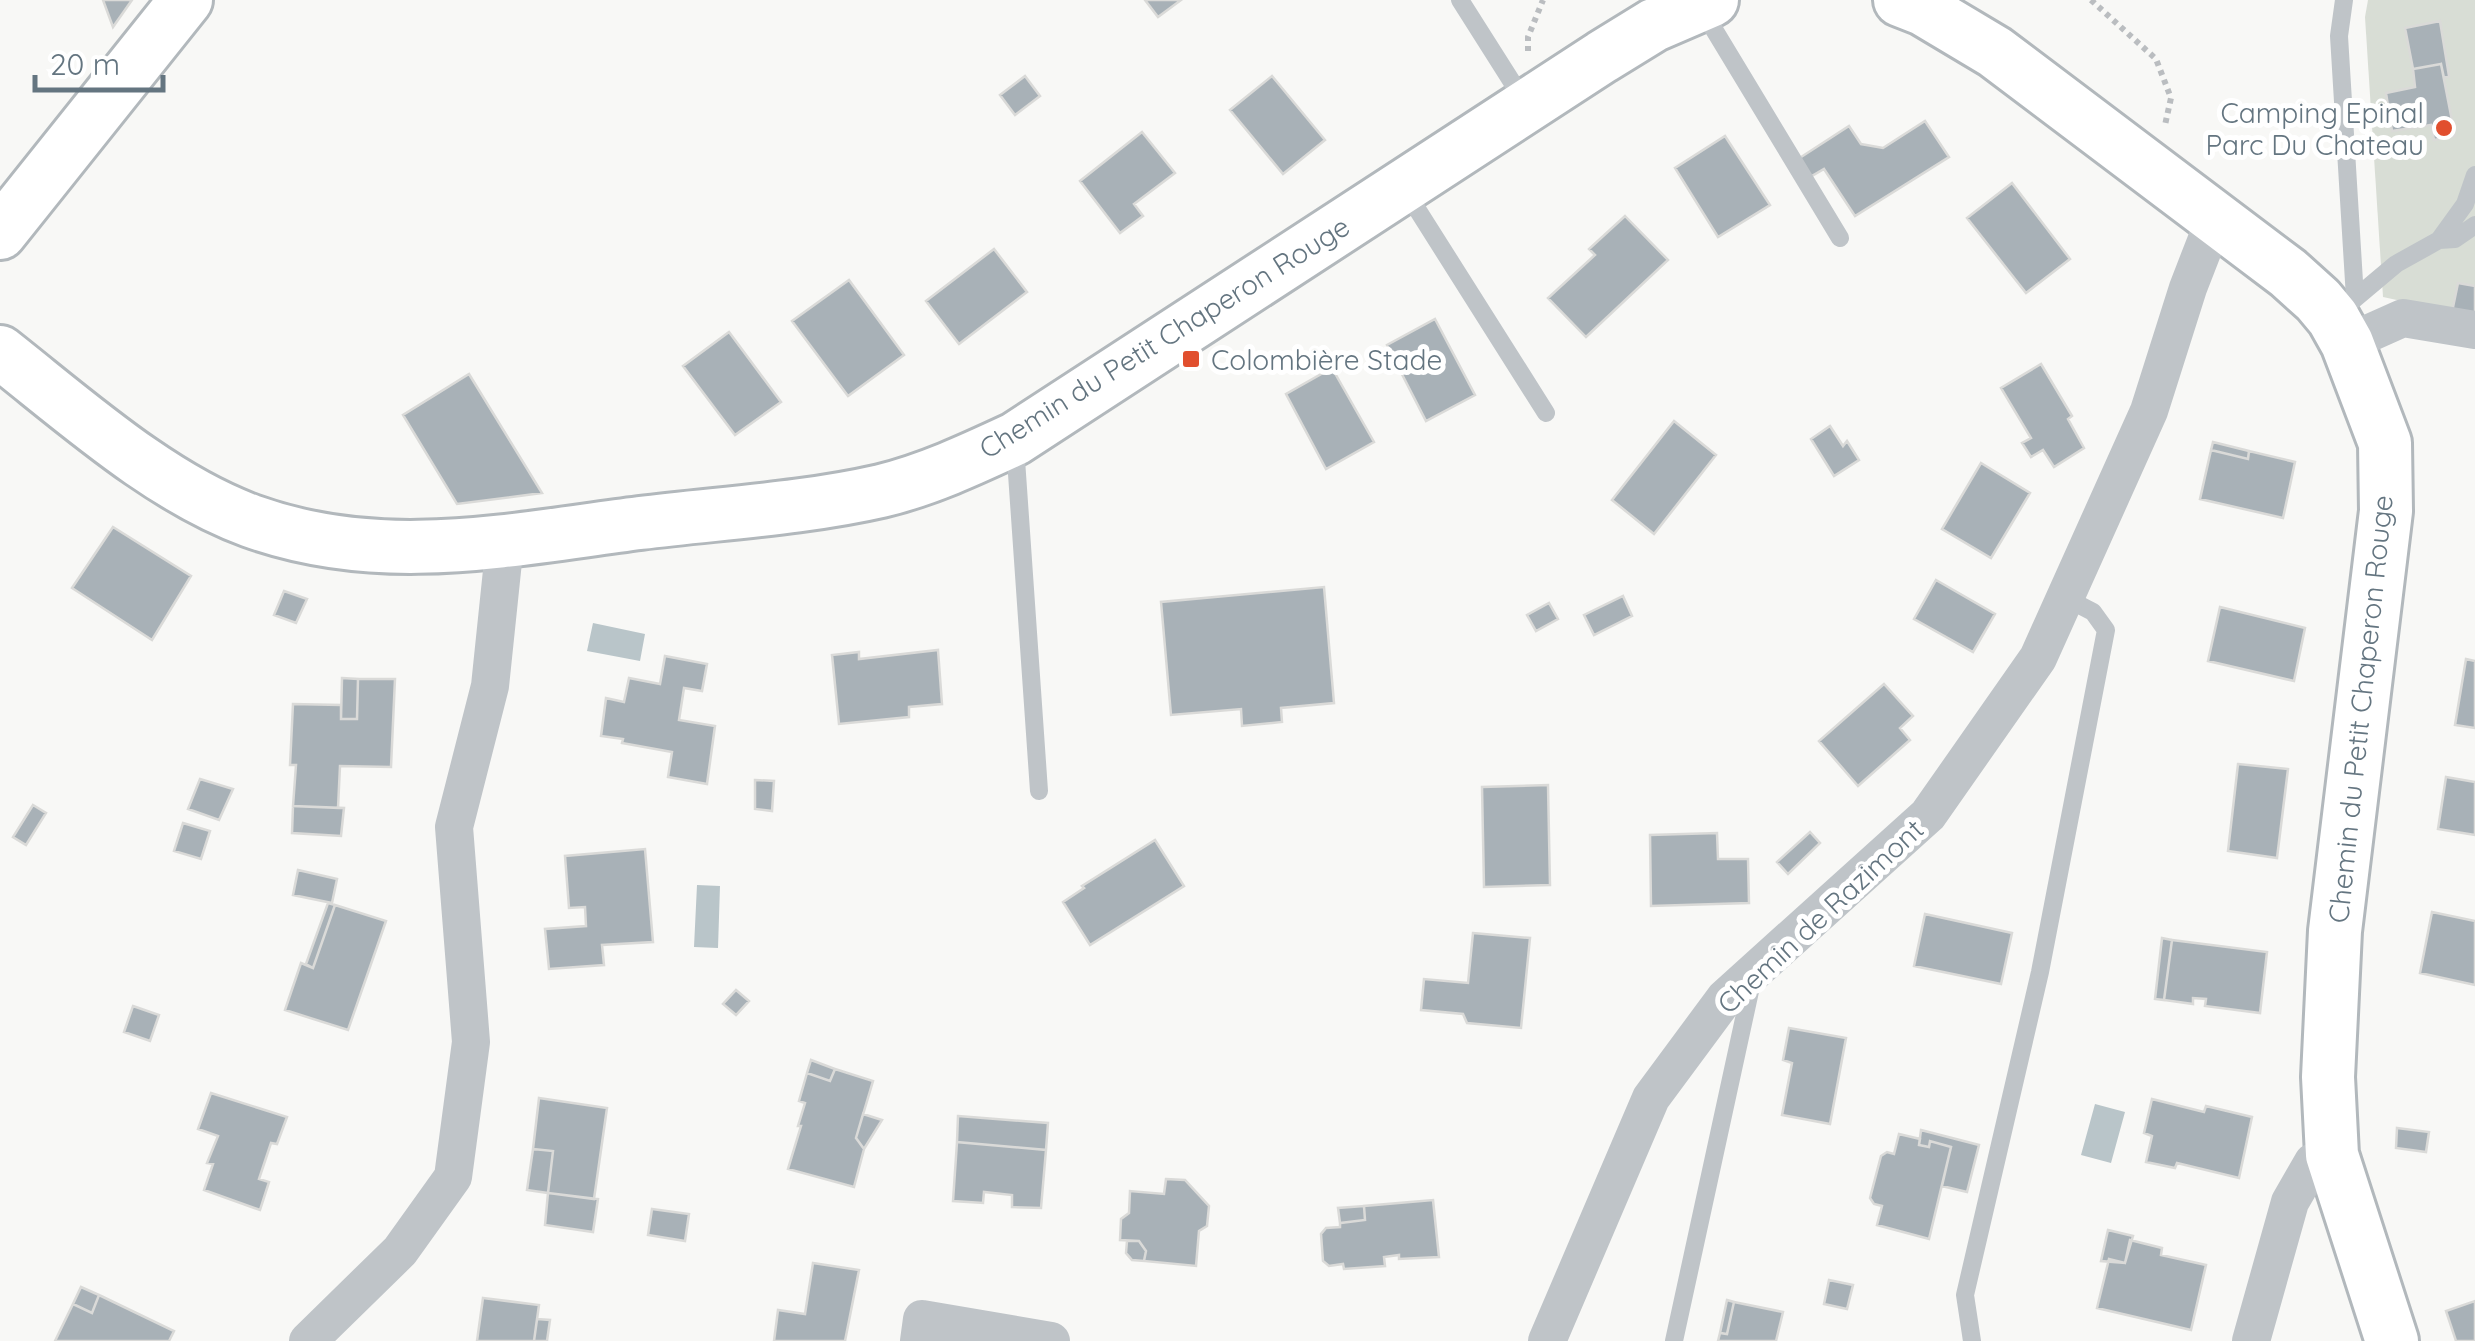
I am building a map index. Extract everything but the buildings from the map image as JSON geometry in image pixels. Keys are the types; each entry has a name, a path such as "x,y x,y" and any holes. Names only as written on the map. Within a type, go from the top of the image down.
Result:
{"street":[{"path":"0,233 186,0"},
{"name":"Chemin du Petit Chaperon Rouge","path":"1900,0 1962,30 1995,52 2345,320 2384,443 2386,511 2335,932 2328,1078 2332,1155 2392,1341"},
{"name":"Chemin du Petit Chaperon Rouge","path":"0,352 164,476 247,520 293,534 371,548 505,542 882,490 966,462 1015,439 1654,24 1705,2"},
{"name":"Chemin de Razimont","path":"1548,1341 1651,1098 1725,998 1928,815 2038,658 2149,411 2206,239 2220,221"},
{"path":"2345,320 2404,318 2475,330"},
{"path":"308,1341 400,1252 452,1177 471,1042 454,827 490,686 505,542"},
{"path":"2251,1341 2290,1202 2313,1162 2332,1155"},
{"path":"919,1341 922,1319 1050,1341"}],"lane":[{"path":"1460,0 1528,106"},
{"path":"2344,0 2338,36 2345,320"},
{"path":"1705,2 1840,238"},
{"path":"2345,320 2380,274 2440,240 2465,204 2475,175"},
{"path":"1402,186 1546,413"},
{"path":"2440,240 2455,239 2475,225"},
{"path":"1015,439 1039,791"},
{"path":"1972,1341 1964,1295 2040,972 2106,630 2093,612 2066,598"},
{"path":"1674,1341 1754,972"}],"path":[{"path":"2091,0 2156,59 2171,98 2161,142 2146,166"}],"shaded area":[{"path":"2368,0 2475,0 2475,317 2383,297 2365,17"},
{"path":"593,623 645,634 640,661 587,651"},
{"path":"697,885 720,886 718,948 694,947"},
{"path":"2095,1104 2125,1112 2111,1163 2081,1155"}],"place":[{"name":"Camping Epinal Parc Du Chateau","path":"2444,128"},
{"name":"Colombière Stade","path":"1191,359"}]}
